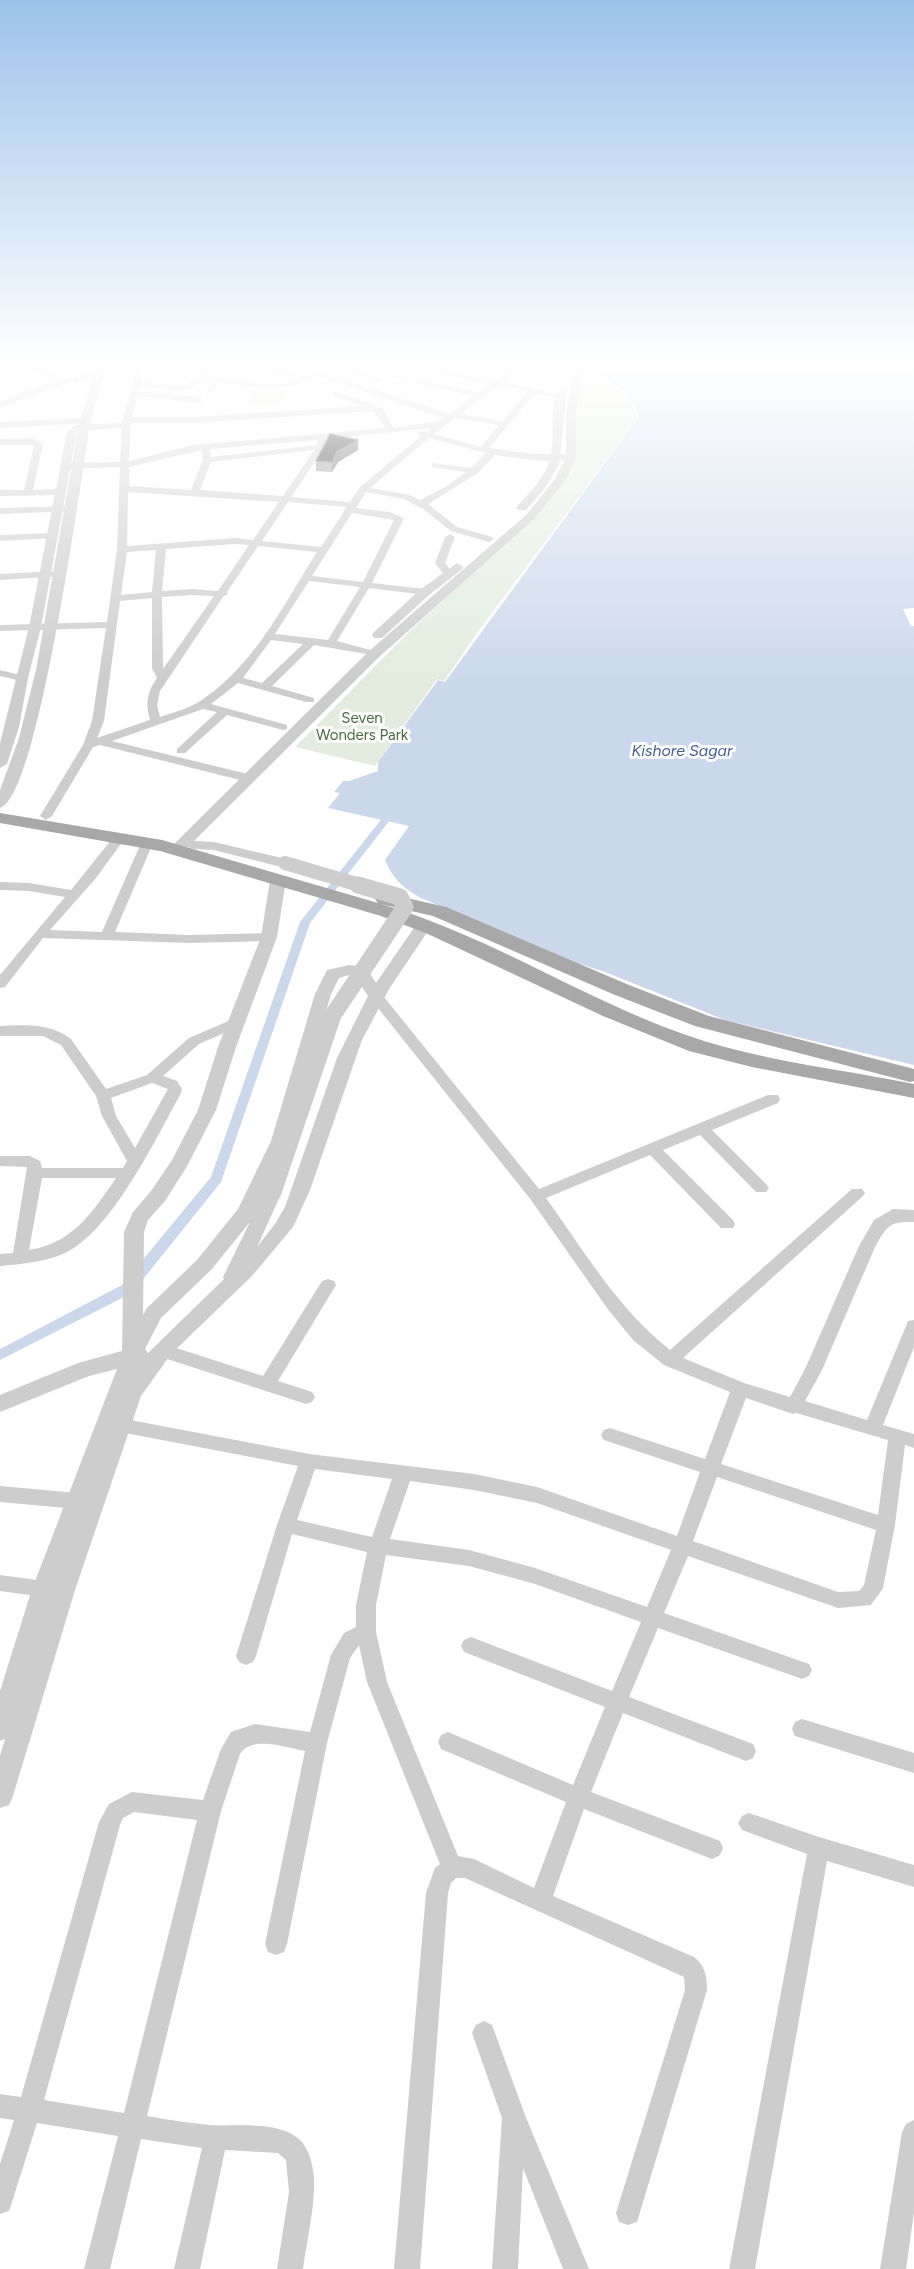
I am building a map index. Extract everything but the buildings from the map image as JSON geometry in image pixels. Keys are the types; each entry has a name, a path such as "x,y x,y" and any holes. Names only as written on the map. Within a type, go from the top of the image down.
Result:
{"main road":[{"path":"0,806 172,844 364,899 621,1016 697,1046 752,1060 914,1090"},
{"path":"0,818 120,838 172,844"},
{"path":"364,899 439,911 622,990 702,1021 914,1076"}],"street":[{"path":"28,493 33,471"},
{"path":"0,764 12,727 21,678 35,627 64,471"},
{"path":"0,806 10,787 26,742 52,626 77,471"},
{"path":"46,816 89,745 99,721 122,549 126,471"},
{"path":"195,492 203,471"},
{"path":"156,723 152,697 163,678 304,471"},
{"path":"89,745 202,705 236,679 268,637 363,489 384,471"},
{"path":"420,504 458,485 476,471"},
{"path":"106,937 172,844 368,653 425,592 449,574 519,512 550,471"},
{"path":"241,776 283,727 310,700 530,517 560,480 564,471"},
{"path":"124,489 284,499 350,508 399,518 366,585 331,643"},
{"path":"363,489 396,494 420,504 454,529 489,539"},
{"path":"0,493 61,492"},
{"path":"0,511 71,509"},
{"path":"0,538 51,536"},
{"path":"449,574 440,563 450,537"},
{"path":"122,549 217,541 323,550"},
{"path":"161,545 157,668 163,678"},
{"path":"0,577 59,574"},
{"path":"307,578 425,592"},
{"path":"116,598 192,592 222,594"},
{"path":"0,628 113,625"},
{"path":"268,637 313,640 368,653"},
{"path":"265,686 313,640"},
{"path":"0,673 21,678"},
{"path":"236,679 310,700"},
{"path":"202,705 283,727"},
{"path":"181,751 224,712"},
{"path":"102,742 241,776"},
{"path":"0,984 39,934 92,875 120,838"},
{"path":"132,1348 134,1232 140,1217 158,1196 180,1163 207,1110 269,937 286,875 400,897 405,907 397,922 333,1015 273,1192 229,1286"},
{"path":"0,886 29,887 75,894"},
{"path":"0,1730 131,1393 140,1377 257,1259 283,1228 296,1203 359,1023 375,995 424,925"},
{"path":"39,934 199,939 269,937"},
{"path":"0,1796 77,1501 132,1348 154,1313 204,1265 246,1213 275,1154 323,994 333,974 350,970 360,971 375,995 536,1196 613,1304 639,1335 670,1360 740,1389 793,1407 905,1438 873,1588 864,1599 854,1601 838,1600 683,1544 537,1495 474,1482 309,1461 120,1425"},
{"path":"103,1095 152,1078 194,1041 238,1022"},
{"path":"0,1031 48,1032 60,1036 103,1095 130,1167"},
{"path":"0,1260 59,1250 73,1242 99,1213 130,1167 173,1095 175,1089 172,1084 152,1078"},
{"path":"536,1196 773,1099"},
{"path":"702,1128 761,1188"},
{"path":"652,1148 727,1224"},
{"path":"0,1161 34,1162 20,1258"},
{"path":"34,1173 130,1167"},
{"path":"670,1360 857,1193"},
{"path":"793,1407 813,1371 867,1246 880,1224 893,1215 914,1216"},
{"path":"268,1383 328,1285"},
{"path":"872,1430 914,1326"},
{"path":"0,1404 132,1348 164,1351 306,1397"},
{"path":"540,1902 578,1797 619,1704 652,1616 683,1544 740,1389"},
{"path":"610,1436 886,1525"},
{"path":"246,1656 286,1525 309,1461"},
{"path":"403,1474 378,1546 366,1605 366,1632 377,1682 452,1867"},
{"path":"0,1494 77,1501"},
{"path":"286,1525 378,1546 469,1558 535,1576 802,1670"},
{"path":"0,1583 54,1590"},
{"path":"276,1944 317,1743 341,1654 351,1639 366,1632"},
{"path":"471,1646 746,1751"},
{"path":"802,1729 914,1763"},
{"path":"97,2269 210,1811 231,1749 238,1738 255,1734 317,1743"},
{"path":"448,1742 578,1797 712,1848"},
{"path":"0,2202 29,2110 110,1822 116,1811 132,1802 210,1811"},
{"path":"748,1823 819,1848 914,1876"},
{"path":"745,2268 819,1848"},
{"path":"407,2269 437,1893 443,1876 452,1867 466,1867 540,1902 669,1956 693,1970 696,1990 628,2213"},
{"path":"484,2033 513,2115 576,2269"},
{"path":"0,2106 216,2137 282,2141 293,2150 301,2163 302,2183 290,2269"},
{"path":"505,2269 513,2115"},
{"path":"893,2269 914,2132"},
{"path":"187,2269 216,2137"}],"green space":[{"name":"Seven Wonders Park","path":"569,471 599,471 479,630 444,681 437,679 375,766 295,747 413,628 508,540"}],"water":[{"name":"Kishore Sagar","path":"599,471 914,471 914,608 903,609 911,626 914,626 914,1065 725,1020 605,972 565,959 409,891 391,873 385,860 409,826 328,808 340,793 334,792 343,781 378,771 378,762 438,680 445,682"}],"waterway":[{"path":"0,1355 127,1289 217,1179 305,922 394,809"}]}
